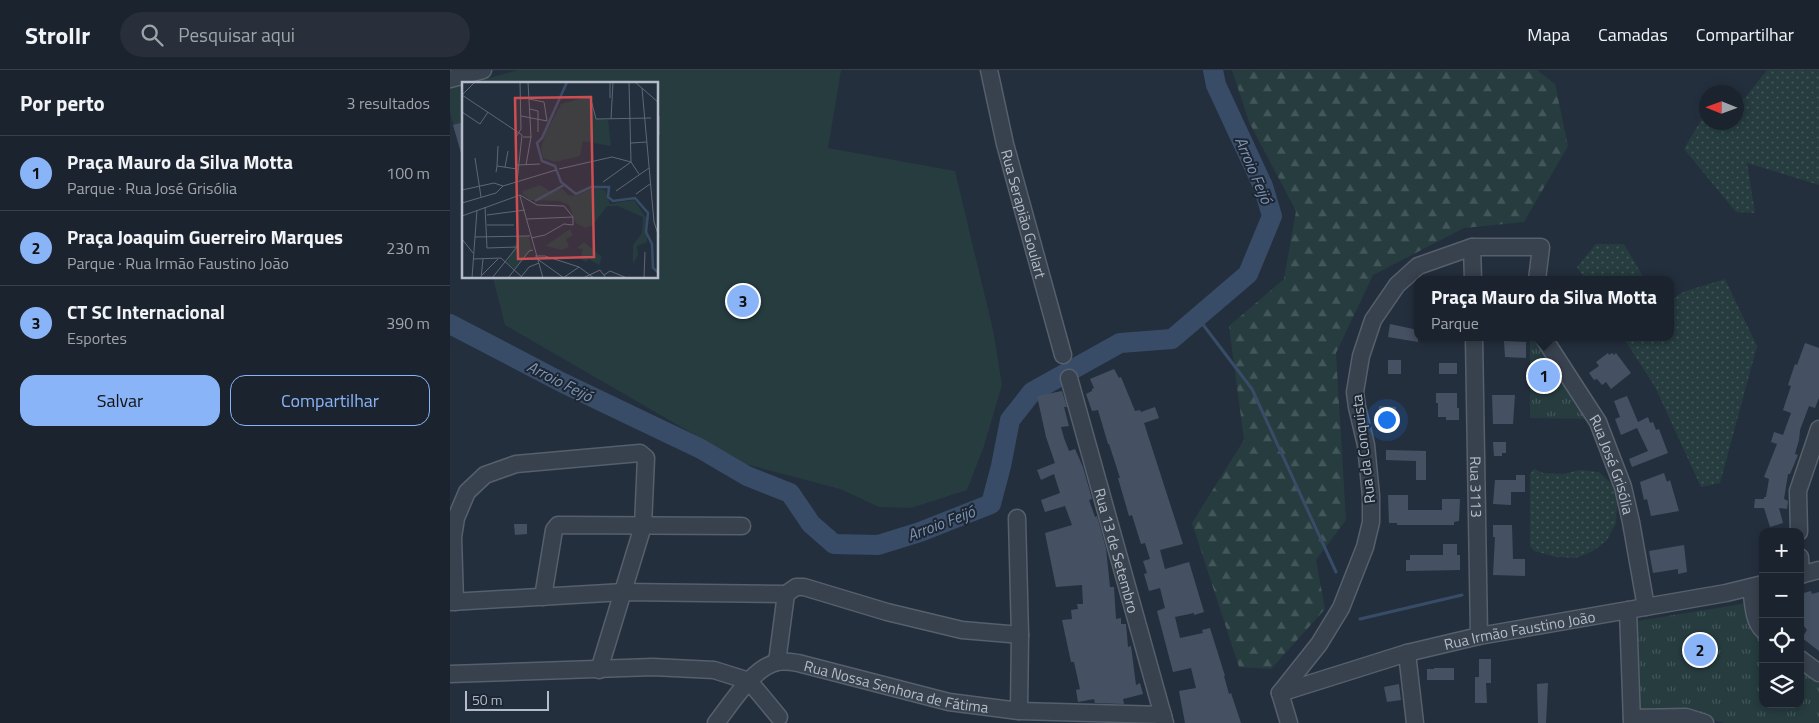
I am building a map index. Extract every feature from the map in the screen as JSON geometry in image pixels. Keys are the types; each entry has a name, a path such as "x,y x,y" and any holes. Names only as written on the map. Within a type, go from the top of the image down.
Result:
{"street":[{"path":"450,79 483,70"},
{"name":"Rua Serapião Goulart","path":"989,70 1005,144 1063,355"},
{"path":"1472,246 1472,276"},
{"name":"Rua da Conquista","path":"1280,693 1319,644 1342,608 1365,547 1371,522 1371,496 1366,445 1357,407 1356,392 1361,356 1373,320 1397,284 1418,266 1472,246 1541,247 1537,276"},
{"name":"Rua 3113","path":"1474,341 1479,636"},
{"name":"Rua José Grisólia","path":"1546,341 1598,422 1623,487 1646,607"},
{"name":"Rua 13 de Setembro","path":"1069,378 1164,719"},
{"path":"1799,528 1798,491 1819,429"},
{"path":"599,670 624,592 643,526 646,458 640,453 516,464 485,475 466,492 456,518 453,537 453,602 624,592 786,594 796,587 804,587 887,612 962,630 1020,635"},
{"path":"1017,518 1020,635 1019,711"},
{"path":"543,597 555,527 558,525 742,526"},
{"path":"1757,586 1757,621 1759,627"},
{"name":"Rua Irmão Faustino João","path":"1280,693 1407,653 1479,636 1757,586"},
{"path":"716,723 749,681 767,666 777,662 786,594"},
{"path":"1628,610 1632,721 1686,717 1705,723"},
{"path":"1407,653 1415,723"},
{"name":"Rua Nossa Senhora de Fátima","path":"777,662 798,663 949,702 1019,711 1051,718 1164,719"},
{"path":"1804,662 1819,673"},
{"path":"450,674 653,667 714,670 749,681 779,717"},
{"path":"1280,693 1289,723"}],"green space":[{"path":"518,70 841,70 828,148 955,171 993,330 1002,385 984,446 967,490 911,508 879,507 840,489 745,464 505,325 493,279 659,279 659,82 474,82"},
{"path":"1232,70 1537,70 1555,84 1568,146 1524,222 1464,228 1373,275 1336,353 1346,520 1316,560 1325,609 1271,669 1239,667 1192,523 1244,440 1229,326 1284,279 1296,211 1249,122"},
{"path":"1767,70 1819,70 1819,185 1747,163 1755,213 1736,212 1684,149 1699,124 1699,130 1744,130 1745,98"},
{"path":"462,85 462,157 450,112 450,88"},
{"path":"1596,244 1624,244 1643,276 1583,276 1577,267"},
{"path":"1725,279 1757,346 1720,483 1701,487 1655,387 1626,341 1674,341 1674,298 1683,292"},
{"path":"1530,341 1536,341 1588,419 1530,418"},
{"path":"1534,469 1543,473 1562,474 1580,470 1599,472 1613,485 1617,504 1616,523 1607,540 1593,551 1576,558 1556,557 1534,551 1530,546 1530,474"},
{"path":"1748,603 1759,626 1759,708 1804,708 1804,668 1819,679 1819,723 1724,723 1682,711 1637,712 1637,621"}],"building":[{"path":"462,123 462,153 461,153 453,125"},
{"path":"1390,324 1414,329 1414,341 1418,342 1388,337"},
{"path":"1504,341 1526,342 1526,358 1505,357"},
{"path":"1805,343 1819,348 1819,398 1815,408 1809,406 1800,430 1795,454 1798,455 1790,474 1788,474 1784,499 1788,501 1787,509 1779,508 1783,523 1770,527 1764,508 1754,508 1755,499 1764,499 1766,497 1769,479 1764,477 1777,444 1771,442 1774,432 1783,435 1791,413 1783,410 1791,386 1788,385"},
{"path":"1608,353 1609,355 1612,353 1614,355 1616,353 1631,373 1611,389 1606,382 1602,385 1597,379 1594,380 1589,373 1599,366 1596,362"},
{"path":"1388,360 1401,360 1401,374 1388,374"},
{"path":"1439,363 1457,363 1457,374 1439,374"},
{"path":"1114,369 1119,378 1121,377 1135,411 1140,410 1141,412 1155,407 1159,418 1144,423 1183,544 1160,550 1165,569 1189,562 1204,612 1175,617 1180,638 1203,633 1202,630 1210,628 1229,694 1231,693 1241,723 1185,723 1179,691 1196,688 1191,668 1173,672 1157,611 1165,608 1160,588 1149,591 1144,574 1147,573 1143,561 1150,559 1145,543 1141,544 1132,515 1129,516 1118,478 1120,478 1098,410 1092,411 1086,394 1094,388 1090,379"},
{"path":"1062,391 1067,407 1064,407 1069,426 1061,427 1069,451 1075,449 1083,467 1092,499 1089,500 1095,517 1097,516 1106,548 1110,587 1114,587 1116,619 1121,618 1121,624 1126,624 1128,647 1131,646 1136,685 1140,683 1143,694 1123,699 1124,704 1095,703 1094,699 1078,702 1076,690 1080,689 1074,662 1071,662 1062,620 1072,619 1071,610 1078,609 1077,604 1083,604 1082,585 1056,587 1045,533 1072,525 1065,506 1045,512 1041,500 1060,493 1054,474 1041,480 1037,470 1055,463 1046,437 1037,396"},
{"path":"1436,393 1457,393 1459,420 1446,420 1446,417 1438,417"},
{"path":"1492,395 1515,395 1513,424 1493,424"},
{"path":"1627,396 1638,422 1648,417 1650,423 1653,422 1656,430 1659,429 1668,453 1632,467 1629,459 1648,451 1637,428 1621,435 1615,419 1620,417 1614,401"},
{"path":"1379,406 1396,407 1396,420 1379,419"},
{"path":"1493,442 1506,442 1506,453 1502,453 1502,456 1494,456"},
{"path":"1386,450 1426,451 1426,480 1416,480 1416,461 1386,460"},
{"path":"1664,473 1667,482 1670,480 1679,511 1651,516 1647,499 1644,500 1640,482"},
{"path":"1516,475 1525,475 1525,492 1511,492 1511,505 1493,504 1495,480 1516,480"},
{"path":"1388,495 1408,495 1408,510 1442,510 1442,499 1460,499 1459,521 1454,522 1454,525 1397,525 1397,523 1389,523"},
{"path":"514,524 527,524 527,534 515,535"},
{"path":"1493,525 1512,525 1513,559 1525,559 1525,576 1493,575 1495,537 1493,537"},
{"path":"1443,544 1457,544 1457,555 1460,555 1460,570 1406,571 1406,560 1410,560 1410,555 1443,555"},
{"path":"1684,545 1687,572 1678,574 1678,569 1653,573 1649,551"},
{"path":"1811,591 1812,594 1819,592 1819,651 1804,640 1807,630 1804,626 1804,593"},
{"path":"1479,659 1491,659 1491,683 1486,683 1487,703 1475,703 1475,677 1479,677"},
{"path":"1454,668 1454,680 1427,680 1427,669"},
{"path":"1548,683 1546,723 1538,723 1537,684"},
{"path":"1399,684 1401,700 1387,702 1384,687"}],"waterway":[{"name":"Arroio Feijó","path":"450,324 563,383 701,449 747,476 790,493 811,524 834,544 878,545 920,532 991,504 1010,420 1032,392 1120,343 1172,339 1248,274 1272,216 1263,186 1216,85 1213,70"},
{"path":"1198,318 1252,389 1336,572"},
{"path":"1360,619 1462,595"}],"place":[{"name":"CT SC Internacional","path":"743,301"},
{"name":"Praça Mauro da Silva Motta","path":"1544,376"},
{"name":"Praça Joaquim Guerreiro Marques","path":"1700,650"}]}
